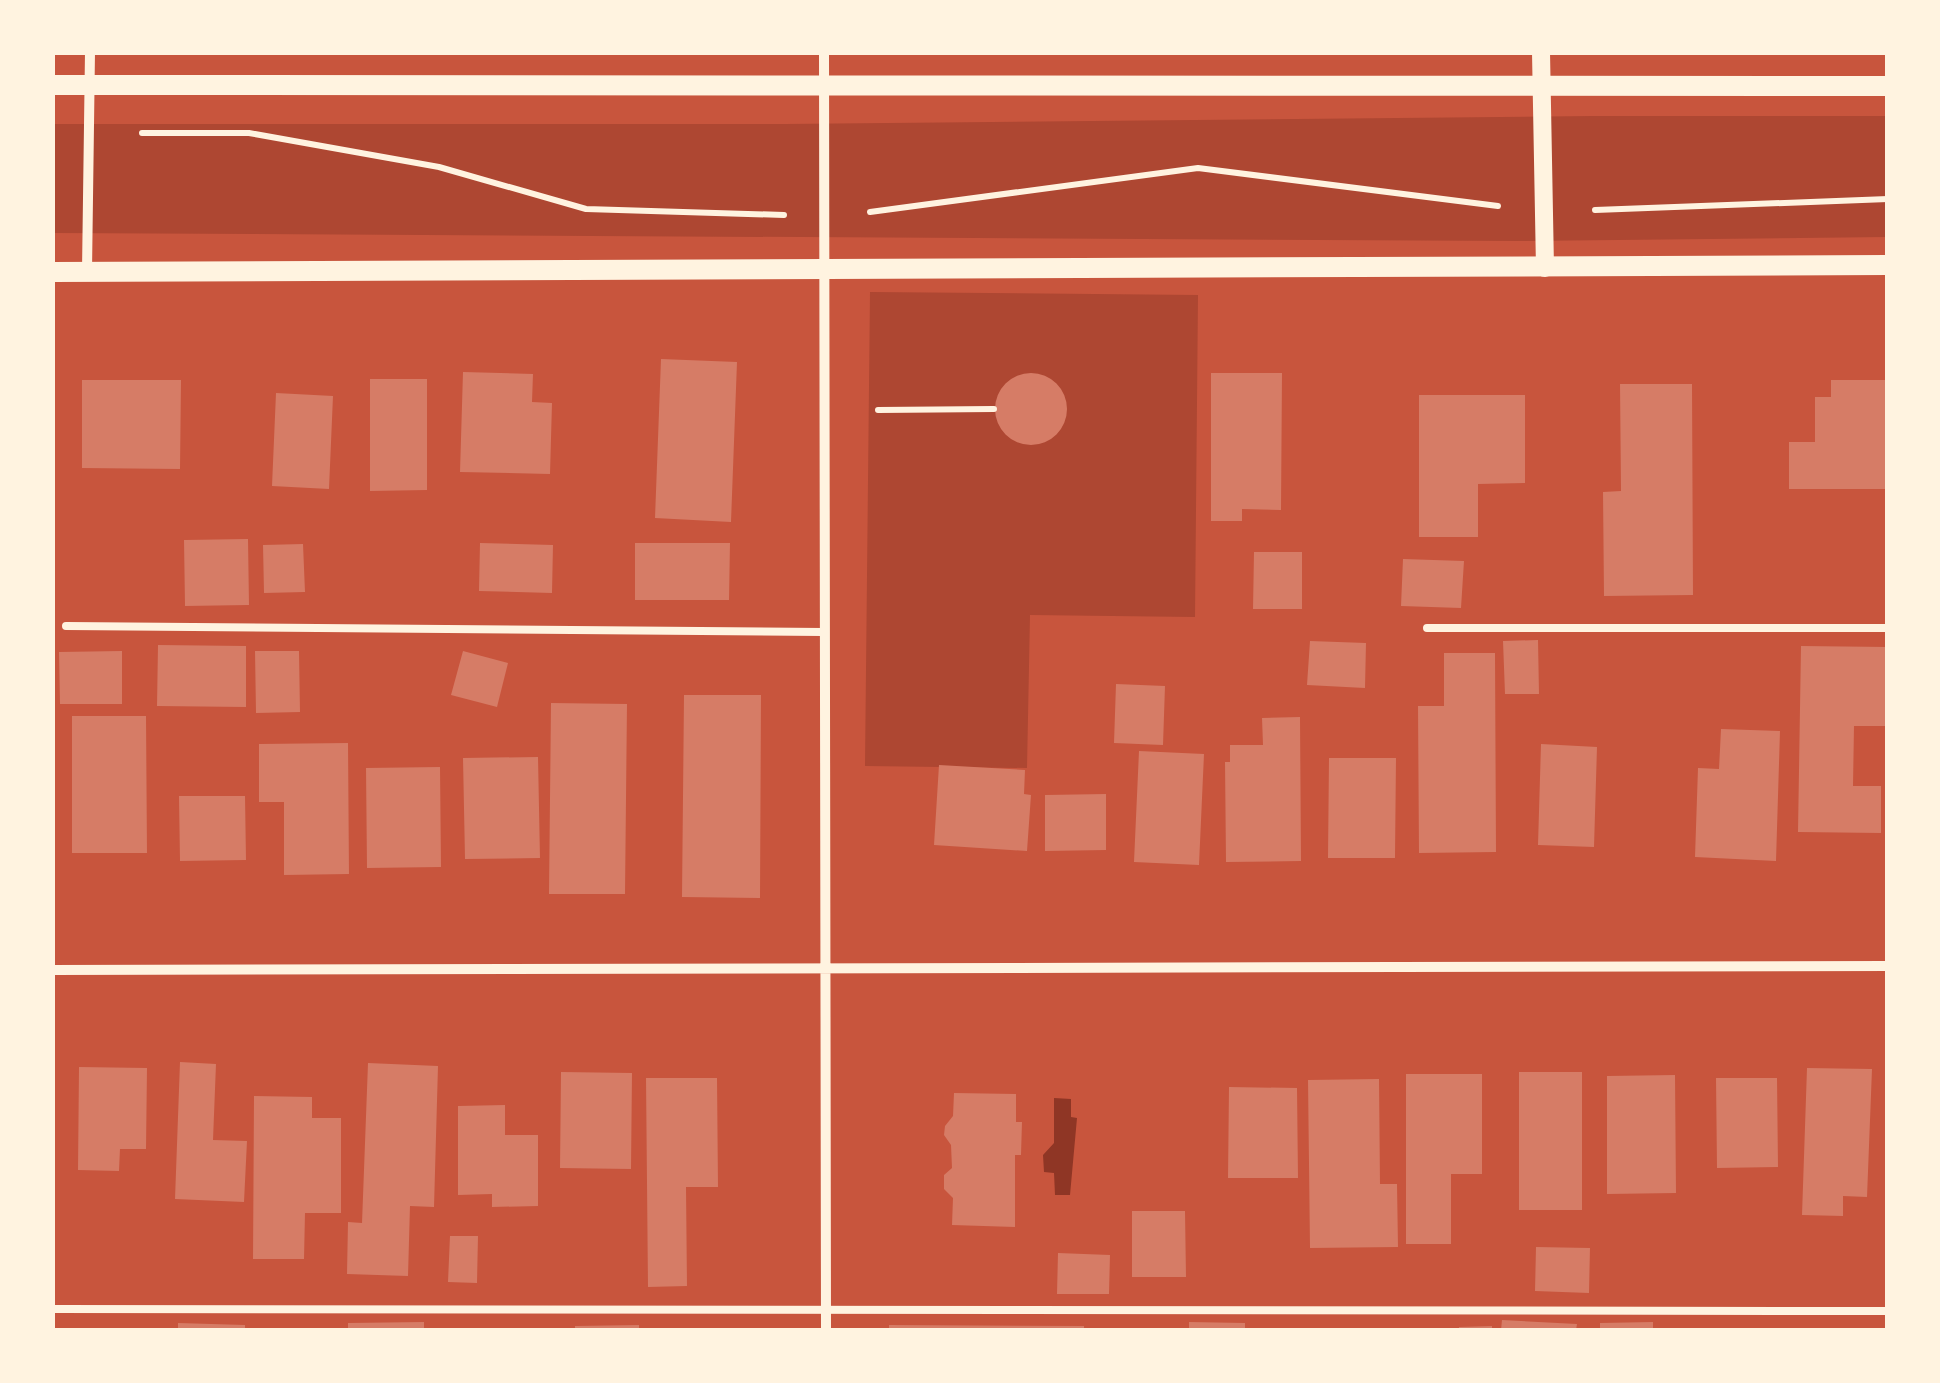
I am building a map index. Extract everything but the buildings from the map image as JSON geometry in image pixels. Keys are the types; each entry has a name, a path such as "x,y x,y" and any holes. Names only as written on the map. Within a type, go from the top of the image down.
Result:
{"main road":[{"path":"52,86 1888,86"},
{"path":"52,272 1888,265"}],"street":[{"path":"87,272 90,52"},
{"path":"824,52 826,1330"},
{"path":"1541,52 1545,268"},
{"path":"52,970 1888,966"}],"lane":[{"path":"66,626 823,632"},
{"path":"1427,628 1888,628"},
{"path":"52,1309 1888,1311"}],"path":[{"path":"142,133 249,134 287,140 438,166 586,209 784,215"},
{"path":"870,212 1198,168 1498,206"},
{"path":"1595,210 1888,199"},
{"path":"878,410 994,409"}],"shaded area":[{"path":"1887,116 1887,237 1519,241 53,233 53,124 785,124"},
{"path":"870,292 1198,295 1195,617 1030,615 1027,768 865,766"},
{"path":"1054,1098 1071,1099 1071,1117 1077,1118 1070,1195 1055,1195 1054,1173 1044,1172 1043,1155 1054,1143"}]}
